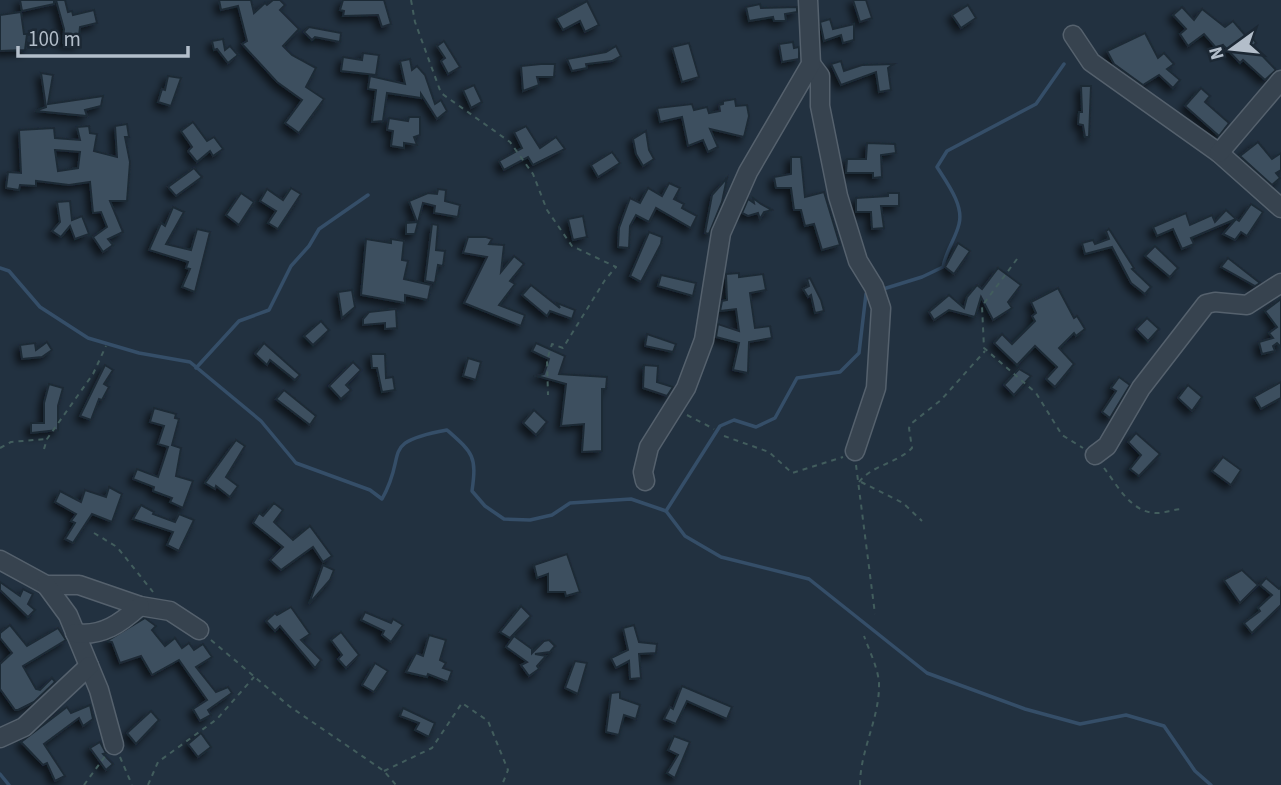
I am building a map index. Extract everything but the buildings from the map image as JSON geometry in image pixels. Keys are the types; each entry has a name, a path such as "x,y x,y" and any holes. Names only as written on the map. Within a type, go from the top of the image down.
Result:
{"street":[{"path":"645,481 643,472 649,447 666,425 672,408 686,388 704,340 721,233 748,172 811,64 808,0"},
{"path":"1073,35 1091,62 1219,153 1281,208"},
{"path":"811,64 820,76 820,106 841,208 858,261 874,287 881,308 876,388 855,452"},
{"path":"1219,153 1281,80"},
{"path":"1095,455 1107,446 1141,388 1206,304 1214,302 1247,305 1281,283"},
{"path":"0,560 46,585 68,615 89,666 114,745"},
{"path":"46,585 79,585 140,606 165,610 199,630"},
{"path":"75,633 87,635 111,629 140,606"},
{"path":"0,738 24,727 89,666"}],"path":[{"path":"411,0 415,22 441,93 510,142 533,174 547,210 572,246 616,267 563,348 552,344 547,360 548,395"},
{"path":"1017,259 982,306 986,350 1035,393 1062,435 1095,455 1134,507 1158,514 1168,509 1184,509"},
{"path":"44,449 47,439 93,374 106,346"},
{"path":"859,483 870,471 898,460 912,448 909,428 912,423 940,400 986,350"},
{"path":"672,408 714,429"},
{"path":"724,436 769,452 792,473 824,465 855,452 875,614"},
{"path":"0,448 11,442 47,439"},
{"path":"859,483 903,503 922,521"},
{"path":"94,533 117,547 165,610"},
{"path":"199,630 289,706 384,771 396,785"},
{"path":"860,785 860,769 874,719 879,682 864,636"},
{"path":"148,785 158,762 217,719 255,676"},
{"path":"384,771 432,748 462,703 488,721 508,770 502,785"},
{"path":"83,785 114,745 132,785"}],"waterway":[{"path":"880,290 922,277 943,267 960,217 954,194 937,167 947,151 1036,104 1064,64"},
{"path":"196,368 239,321 269,310 291,266 309,246 319,229 368,195"},
{"path":"0,268 9,271 40,307 88,338 139,353 190,362 261,421 296,463 370,490 382,499 390,483 398,452 403,445 425,435 447,430 463,444 471,456 474,470 472,491 485,506 504,519 530,520 552,515 570,503 631,499 666,511 685,536 721,557 809,579 927,673 1025,709 1080,724 1126,715 1164,726 1195,771 1211,785"},
{"path":"666,511 720,426 734,420 756,427 775,418 797,378 840,372 859,353 866,294 869,293"},
{"path":"0,774 9,785"}]}
